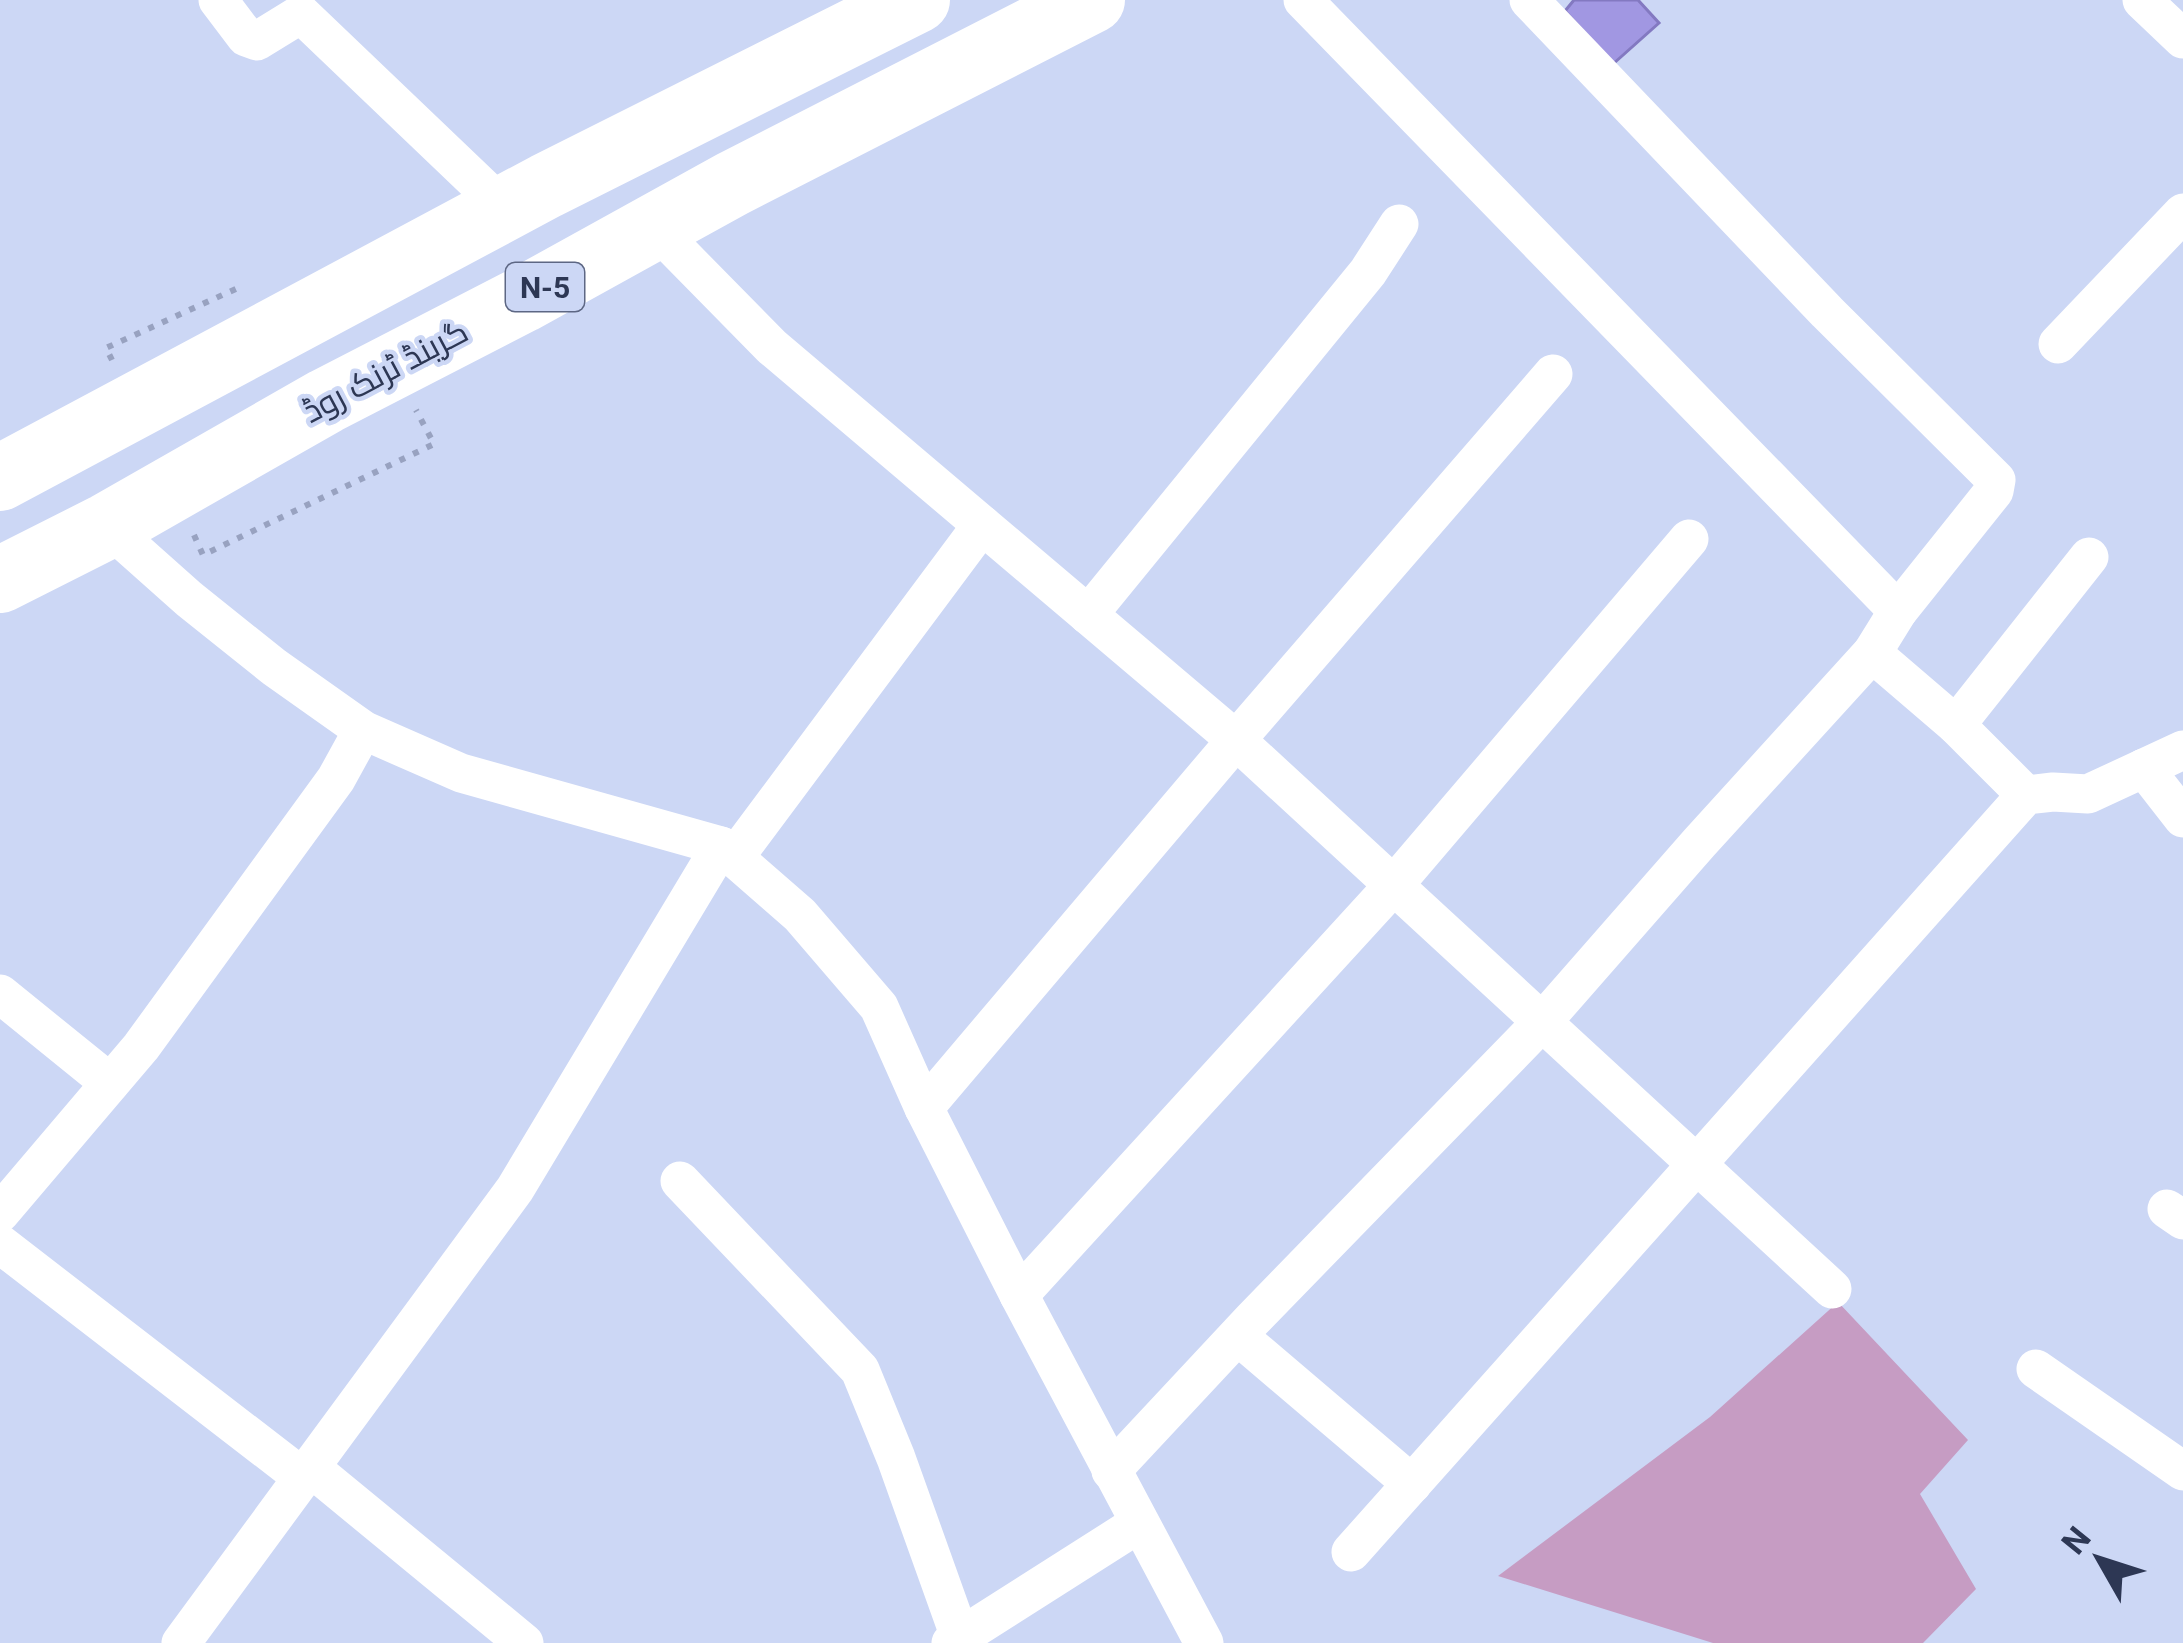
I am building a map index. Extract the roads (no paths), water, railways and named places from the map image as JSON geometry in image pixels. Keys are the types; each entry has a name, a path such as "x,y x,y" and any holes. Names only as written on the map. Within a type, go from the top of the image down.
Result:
{"highway":[{"name":"N-5","path":"0,478 504,208 917,0"},
{"name":"گرینڈ ٹرنک روڈ","path":"0,580 732,184 1092,0"}],"street":[{"path":"218,0 246,37 257,41 301,14 504,208"},
{"path":"1304,0 1898,611"},
{"path":"1111,1471 1544,1021 1872,653 1898,611 1994,491 1996,480 1827,312 1529,0"},
{"path":"2142,0 2183,39"},
{"path":"2057,344 2183,213"},
{"path":"1088,615 1368,272 1399,224"},
{"path":"654,227 772,347 1236,740 1832,1289"},
{"path":"924,1108 1553,374"},
{"path":"181,1643 515,1189 728,852 982,525"},
{"path":"107,526 274,667 363,730 461,772 728,852 800,915 879,1007 924,1108 1019,1295 1204,1643"},
{"path":"1019,1295 1393,886 1689,539"},
{"path":"1956,725 2089,557"},
{"path":"1872,653 1956,725 2026,795"},
{"path":"0,1213 141,1047 336,779 363,730"},
{"path":"1351,1552 2026,795 2088,794 2183,750"},
{"path":"2144,768 2183,818"},
{"path":"0,994 110,1082"},
{"path":"680,1181 860,1370 896,1458 955,1640 1138,1524"},
{"path":"0,1244 306,1472 524,1643"},
{"path":"1238,1336 1412,1484"},
{"path":"2036,1369 2183,1471"}]}
